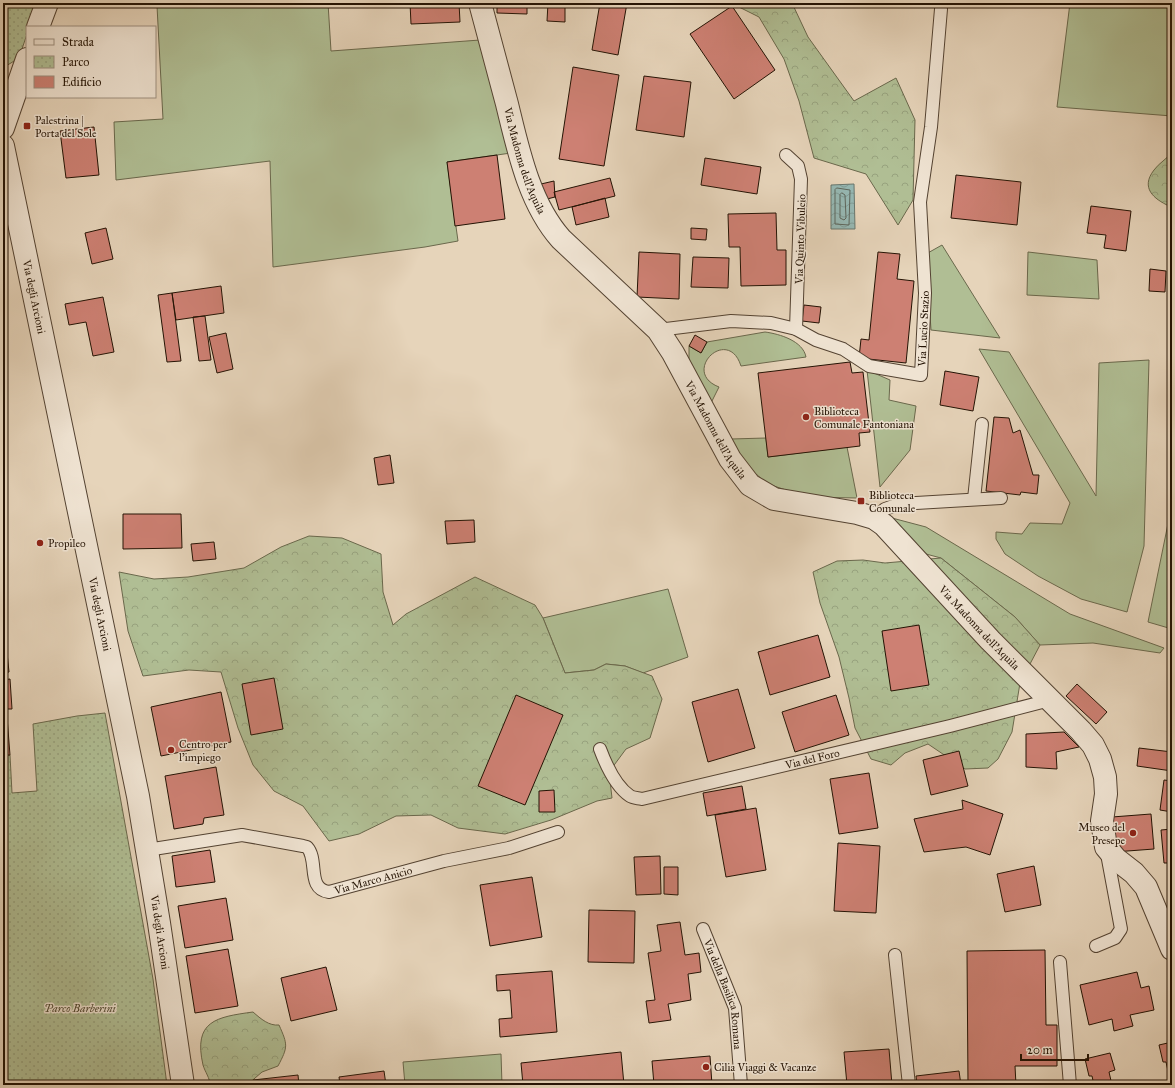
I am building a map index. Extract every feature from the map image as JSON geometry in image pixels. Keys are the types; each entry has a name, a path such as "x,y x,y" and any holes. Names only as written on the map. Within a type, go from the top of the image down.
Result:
{"street":[{"path":"38,26 47,3"},
{"name":"Via Madonna dell'Aquila","path":"480,3 520,154 544,217 561,239 658,330 673,353 730,459 750,485 765,496 785,502 857,513 874,518 893,533 990,640 1088,739 1100,759 1106,786 1102,821 1104,841"},
{"path":"3,128 26,62"},
{"name":"Via degli Arcioni","path":"3,146 148,850 183,1085"},
{"path":"1104,841 1110,852 1134,873 1146,887 1172,949"}],"lane":[{"name":"Via Lucio Stazio","path":"658,330 702,323 745,320 771,323 796,329 816,340 842,349 869,366 920,376 924,293 920,202 931,127 941,9"},
{"name":"Via Quinto Vibuleio","path":"786,155 798,166 801,179 796,329"},
{"path":"974,499 982,424"},
{"path":"874,518 892,505 1001,498"},
{"name":"Via del Foro","path":"600,749 604,761 620,786 631,797 642,799 943,728 1050,700"},
{"name":"Via Marco Anicio","path":"148,850 242,835 303,846 307,847 312,856 315,883 320,889 329,892 444,861 509,848 558,832"},
{"path":"1096,946 1115,938 1121,929 1104,841"},
{"name":"Via della Basilica Romana","path":"703,929 734,1008 741,1085"},
{"path":"895,955 909,1085"},
{"path":"1060,962 1070,1085"}],"green space":[{"path":"3,3 37,3 29,26 26,26 26,37 19,58 6,66 3,66"},
{"path":"208,3 328,3 331,51 480,40 511,153 447,162 458,241 425,247 273,267 270,161 116,180 114,122 163,119 157,6"},
{"path":"731,3 792,3 808,37 854,101 896,78 915,120 913,200 898,225 866,174 814,158 799,101 784,59 759,17"},
{"path":"1070,3 1172,3 1172,116 1057,107"},
{"path":"1172,152 1172,206 1169,206 1154,196 1148,182 1150,176 1158,165"},
{"path":"942,245 1000,338 931,330 926,254"},
{"path":"1028,252 1097,260 1099,299 1027,295"},
{"path":"765,332 777,334 790,339 804,351 806,357 741,366 735,355 727,350 718,351 710,356 705,363 704,372 708,380 719,387 711,403 689,364 689,346 701,353 707,342"},
{"path":"979,349 1009,352 1096,496 1099,363 1149,360 1144,546 1127,612 1081,599 1038,576 1005,554 996,539 996,532 1022,534 1030,523 1062,524 1070,503"},
{"path":"867,370 890,380 889,400 916,406 910,450 880,487"},
{"path":"766,438 768,457 847,447 857,498 807,497 768,484 744,464 731,439"},
{"path":"1172,504 1172,629 1148,622"},
{"path":"892,518 926,527 1070,614 1164,648 1160,653 1093,643 1040,645 1015,617 941,558 926,554"},
{"path":"309,536 342,538 381,554 383,592 393,625 406,614 475,577 535,605 543,618 565,673 594,670 606,664 625,666 652,676 662,699 650,738 626,749 609,772 612,798 597,801 551,820 505,834 458,828 431,815 396,816 359,834 329,841 303,806 274,791 253,765 238,728 221,672 189,670 143,676 128,631 119,572 154,579 188,577 244,568 281,547"},
{"path":"941,558 1015,617 1040,645 1020,683 1012,732 998,759 988,768 965,769 928,744 905,753 891,765 871,759 855,728 839,657 820,603 813,572 837,561 863,560 885,563"},
{"path":"668,589 688,657 643,673 625,666 606,664 594,670 565,673 543,618"},
{"name":"Parco Barberini","path":"105,713 153,979 167,1085 3,1085 3,755 10,755 12,793 37,791 33,724 77,716"},
{"path":"253,1012 268,1023 279,1025 286,1046 278,1066 262,1072 247,1085 210,1085 203,1065 201,1050 201,1039 205,1030 210,1024 218,1019"},
{"path":"501,1054 502,1085 405,1085 403,1062"}],"water":[{"path":"854,184 855,229 831,229 831,185"}],"building":[{"path":"410,3 459,3 460,22 411,24"},
{"path":"497,3 527,3 527,14 497,13"},
{"path":"548,3 565,3 565,22 547,21"},
{"path":"600,3 627,3 618,55 592,50"},
{"path":"732,6 775,70 734,99 690,34"},
{"path":"573,67 619,75 604,166 559,159"},
{"path":"644,76 691,82 684,137 636,130"},
{"path":"94,127 99,175 66,178 60,131"},
{"path":"497,155 505,219 455,226 447,162"},
{"path":"705,158 761,167 757,194 701,185"},
{"path":"956,175 1021,182 1017,225 951,218"},
{"path":"610,178 615,196 559,210 554,192"},
{"path":"554,181 555,197 547,199 541,184"},
{"path":"605,198 609,217 576,225 572,207"},
{"path":"1091,206 1131,211 1126,251 1104,248 1106,235 1087,233"},
{"path":"776,213 777,250 786,250 786,285 741,286 740,247 729,247 728,214"},
{"path":"106,228 113,259 92,264 85,233"},
{"path":"691,228 707,229 706,240 691,239"},
{"path":"639,252 680,254 679,299 637,297"},
{"path":"878,252 900,254 897,279 914,281 906,363 859,358 861,339 869,340"},
{"path":"693,257 729,258 728,288 691,287"},
{"path":"1150,269 1166,271 1165,292 1149,291"},
{"path":"221,286 224,313 176,320 172,293"},
{"path":"172,293 181,361 167,362 158,295"},
{"path":"103,297 114,352 93,356 86,322 69,325 65,304"},
{"path":"804,305 821,307 819,323 802,321"},
{"path":"205,316 211,360 199,361 193,317"},
{"path":"226,333 233,369 217,373 209,337"},
{"path":"695,335 707,342 701,353 689,346"},
{"path":"850,362 852,373 863,372 870,432 859,433 860,446 768,457 758,373"},
{"path":"945,371 979,377 973,411 940,405"},
{"path":"994,417 1009,418 1013,433 1020,430 1033,475 1039,475 1037,494 1021,492 1020,495 986,491"},
{"path":"390,455 394,483 378,485 374,458"},
{"path":"123,514 181,514 182,548 123,549"},
{"path":"474,520 475,542 447,544 445,521"},
{"path":"214,542 216,559 193,561 191,544"},
{"path":"919,625 929,685 891,691 882,631"},
{"path":"3,633 5,633 9,672 3,673"},
{"path":"818,635 830,677 770,695 758,652"},
{"path":"274,678 283,729 251,735 242,684"},
{"path":"10,679 12,709 3,709 3,680"},
{"path":"1077,684 1107,712 1096,724 1066,696"},
{"path":"738,689 755,748 708,762 692,702"},
{"path":"221,692 231,742 161,756 151,707"},
{"path":"516,695 563,715 525,805 478,786"},
{"path":"836,695 849,735 795,752 782,712"},
{"path":"7,717 10,755 3,755 3,718"},
{"path":"1064,732 1079,747 1056,752 1057,769 1026,767 1026,734"},
{"path":"1139,748 1172,752 1172,771 1137,766"},
{"path":"959,751 968,786 931,795 923,760"},
{"path":"216,767 224,815 204,818 203,824 174,829 165,776"},
{"path":"869,773 878,828 839,834 830,779"},
{"path":"1164,780 1172,781 1172,812 1160,810"},
{"path":"742,786 746,809 707,816 703,793"},
{"path":"554,790 555,812 539,812 539,791"},
{"path":"962,800 1003,814 990,855 966,847 924,852 914,819 963,809"},
{"path":"756,808 766,870 726,877 715,815"},
{"name":"Museo del Presepe","path":"1151,814 1154,849 1114,852 1112,817"},
{"path":"1172,829 1172,863 1164,863 1161,830"},
{"path":"838,843 880,846 876,913 834,911"},
{"path":"210,850 215,882 176,887 172,856"},
{"path":"660,856 661,894 636,895 634,857"},
{"path":"1034,866 1041,905 1005,912 997,874"},
{"path":"664,867 678,867 678,895 664,894"},
{"path":"532,877 542,937 490,946 480,885"},
{"path":"226,898 233,940 185,948 178,906"},
{"path":"589,910 635,911 634,963 588,962"},
{"path":"680,922 685,955 699,953 701,972 688,974 691,1000 668,1004 671,1020 649,1023 646,1001 655,1000 648,953 661,951 657,925"},
{"path":"228,949 238,1006 195,1013 186,956"},
{"path":"1045,950 1046,1025 1057,1025 1057,1066 1015,1066 1016,1085 968,1085 967,951"},
{"path":"326,967 337,1010 291,1021 281,978"},
{"path":"552,971 557,1032 500,1037 499,1019 512,1018 510,990 497,991 496,975"},
{"path":"1137,972 1141,988 1149,986 1154,1010 1130,1015 1133,1026 1114,1031 1112,1019 1089,1025 1080,985"},
{"path":"1172,1042 1171,1085 1166,1062 1163,1062 1159,1045"},
{"path":"889,1049 892,1085 847,1085 844,1052"},
{"path":"621,1052 624,1085 523,1085 521,1063"},
{"path":"1110,1053 1115,1070 1109,1072 1112,1085 1094,1085 1092,1076 1089,1076 1085,1059"},
{"path":"710,1056 712,1085 654,1085 652,1061"},
{"path":"384,1071 386,1085 340,1085 339,1077"},
{"path":"959,1071 961,1085 917,1085 916,1076"},
{"path":"298,1075 299,1085 254,1085 253,1080"}],"place":[{"name":"Palestrina | Porta del Sole","path":"27,126"},
{"name":"Biblioteca Comunale Fantoniana","path":"806,417"},
{"name":"Biblioteca Comunale","path":"861,501"},
{"name":"Propileo","path":"40,543"},
{"name":"Centro per l'impiego","path":"171,750"},
{"name":"Museo del Presepe","path":"1133,833"},
{"name":"Cilia Viaggi & Vacanze","path":"706,1067"}]}
